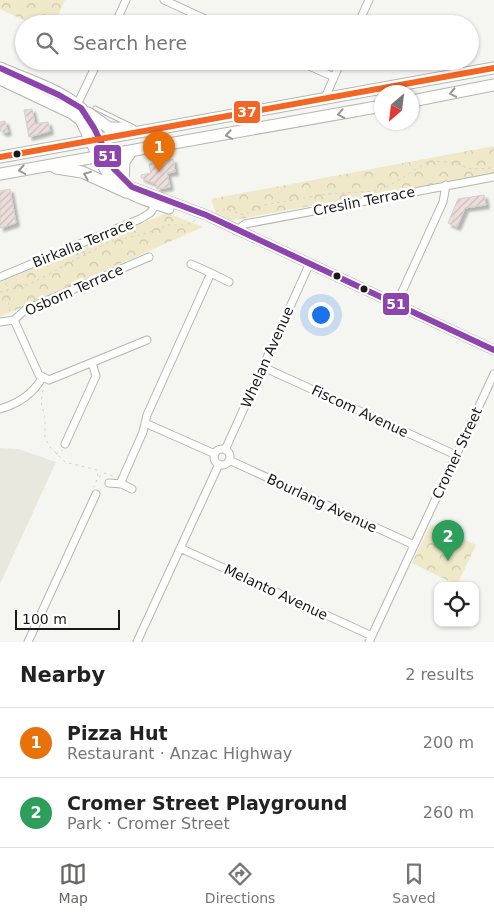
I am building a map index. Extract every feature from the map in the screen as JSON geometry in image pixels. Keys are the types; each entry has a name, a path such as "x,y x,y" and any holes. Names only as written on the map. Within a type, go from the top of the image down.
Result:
{"highway":[{"path":"0,68 109,128 134,127 164,121 180,125"},
{"path":"0,157 494,68"},
{"path":"0,78 60,105 78,110 103,157"},
{"path":"419,100 494,85"},
{"path":"285,105 284,113 292,119 301,121"},
{"path":"0,174 374,107"},
{"path":"272,108 277,116 277,126"},
{"path":"61,146 78,134 78,110"},
{"path":"45,166 82,172 125,187"}],"street":[{"path":"119,15 126,0"},
{"path":"164,0 196,15"},
{"path":"362,15 369,0"},
{"path":"78,110 94,70"},
{"path":"318,70 334,77"},
{"path":"324,98 337,70"},
{"path":"125,187 125,162 132,152"},
{"path":"103,157 106,176 125,187 158,202 206,215 236,231 494,350"},
{"name":"Creslin Terrace","path":"236,231 245,224 494,177"},
{"path":"396,305 443,202 446,185"},
{"name":"Birkalla Terrace","path":"3,279 140,219 150,214 158,202"},
{"name":"Osborn Terrace","path":"0,322 149,257"},
{"path":"191,264 229,282"},
{"name":"Whelan Avenue","path":"225,450 309,265"},
{"path":"120,484 211,273"},
{"path":"12,317 42,378 49,380 56,379 147,340"},
{"path":"65,444 96,376 92,363"},
{"name":"Fiscom Avenue","path":"263,367 456,455"},
{"name":"Cromer Street","path":"371,639 494,374"},
{"path":"0,409 27,395 38,386 42,378"},
{"path":"145,423 215,454"},
{"path":"219,450 225,450 229,454 229,460 225,464 219,464 214,459 215,454 219,450"},
{"name":"Bourlang Avenue","path":"229,460 414,545"},
{"path":"148,642 138,640 219,464"},
{"path":"109,483 120,484 132,490"},
{"path":"28,642 96,494"},
{"name":"Melanto Avenue","path":"180,548 371,639"}],"lane":[{"path":"95,108 134,127"}],"path":[{"path":"211,213 226,209 244,214 264,205 327,194 376,191 428,162 450,162 471,169 494,168"},
{"path":"0,292 30,284 109,242 147,233 168,225 186,226 193,222"},
{"path":"3,279 8,290 12,317"},
{"path":"97,470 104,472"}],"shaded area":[{"path":"0,448 18,449 56,462 0,584"}],"green space":[{"path":"0,0 65,0 58,15 15,16 0,9"},
{"path":"494,146 494,173 228,221 217,217 211,199"},
{"path":"167,213 203,227 0,317 0,282"},
{"path":"431,524 476,545 458,582 451,582 412,563"}],"building":[{"path":"32,109 35,124 48,122 50,131 29,137 24,110"},
{"path":"5,121 8,132 3,133 3,131 0,131 0,122"},
{"path":"173,159 175,172 167,173 170,187 157,189 156,184 141,178 141,175 151,173 149,164"},
{"path":"10,189 16,223 0,228 0,191"},
{"path":"484,195 486,205 465,208 457,227 448,223 458,199"}],"transit line":[{"name":"51","path":"0,68 59,95 81,108 94,128 114,169 132,187 206,215 494,350"},
{"name":"37","path":"0,157 494,68"}],"place":[{"name":"Pizza Hut","path":"159,172"},
{"name":"Cromer Street Playground","path":"448,561"}]}
